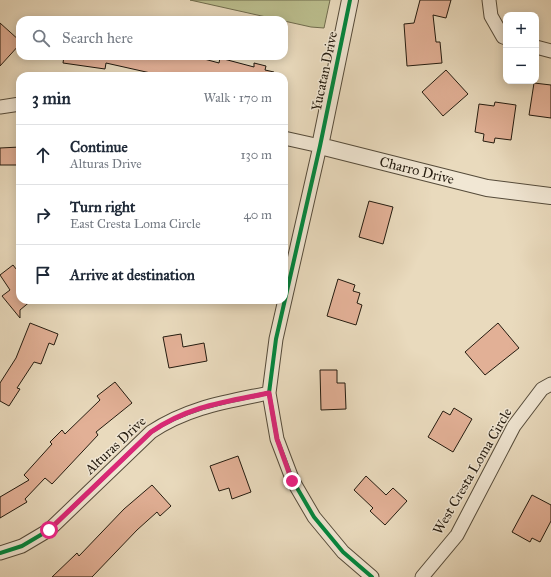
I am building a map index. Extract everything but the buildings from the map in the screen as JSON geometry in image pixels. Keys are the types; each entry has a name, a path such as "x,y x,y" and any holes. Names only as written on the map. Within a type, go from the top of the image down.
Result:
{"street":[{"name":"Yucatan Drive","path":"320,146 350,0"},
{"path":"489,0 491,16 503,38"},
{"path":"539,48 551,51"},
{"path":"0,107 16,105"},
{"name":"Charro Drive","path":"288,139 487,188 551,196"},
{"path":"288,286 320,146"},
{"path":"284,304 276,339 269,393 277,439 292,481 319,523 343,552 372,577"},
{"name":"West Cresta Loma Circle","path":"422,577 457,535 514,426 542,389 551,384"},
{"name":"Alturas Drive","path":"0,553 22,546 49,530 151,432 170,419 194,409 269,393"}],"green space":[{"path":"190,0 330,0 324,28 288,22 288,16 262,16"}],"cycle path":[{"path":"288,286 320,146 350,0"},
{"path":"284,304 276,339 269,393 277,439 293,481 314,517 343,552 372,577"},
{"path":"0,553 22,546 49,530 151,432 179,417 208,406 269,393"}],"route":[{"path":"49,530 151,432 170,419 194,409 269,393 277,439 292,481"}]}
